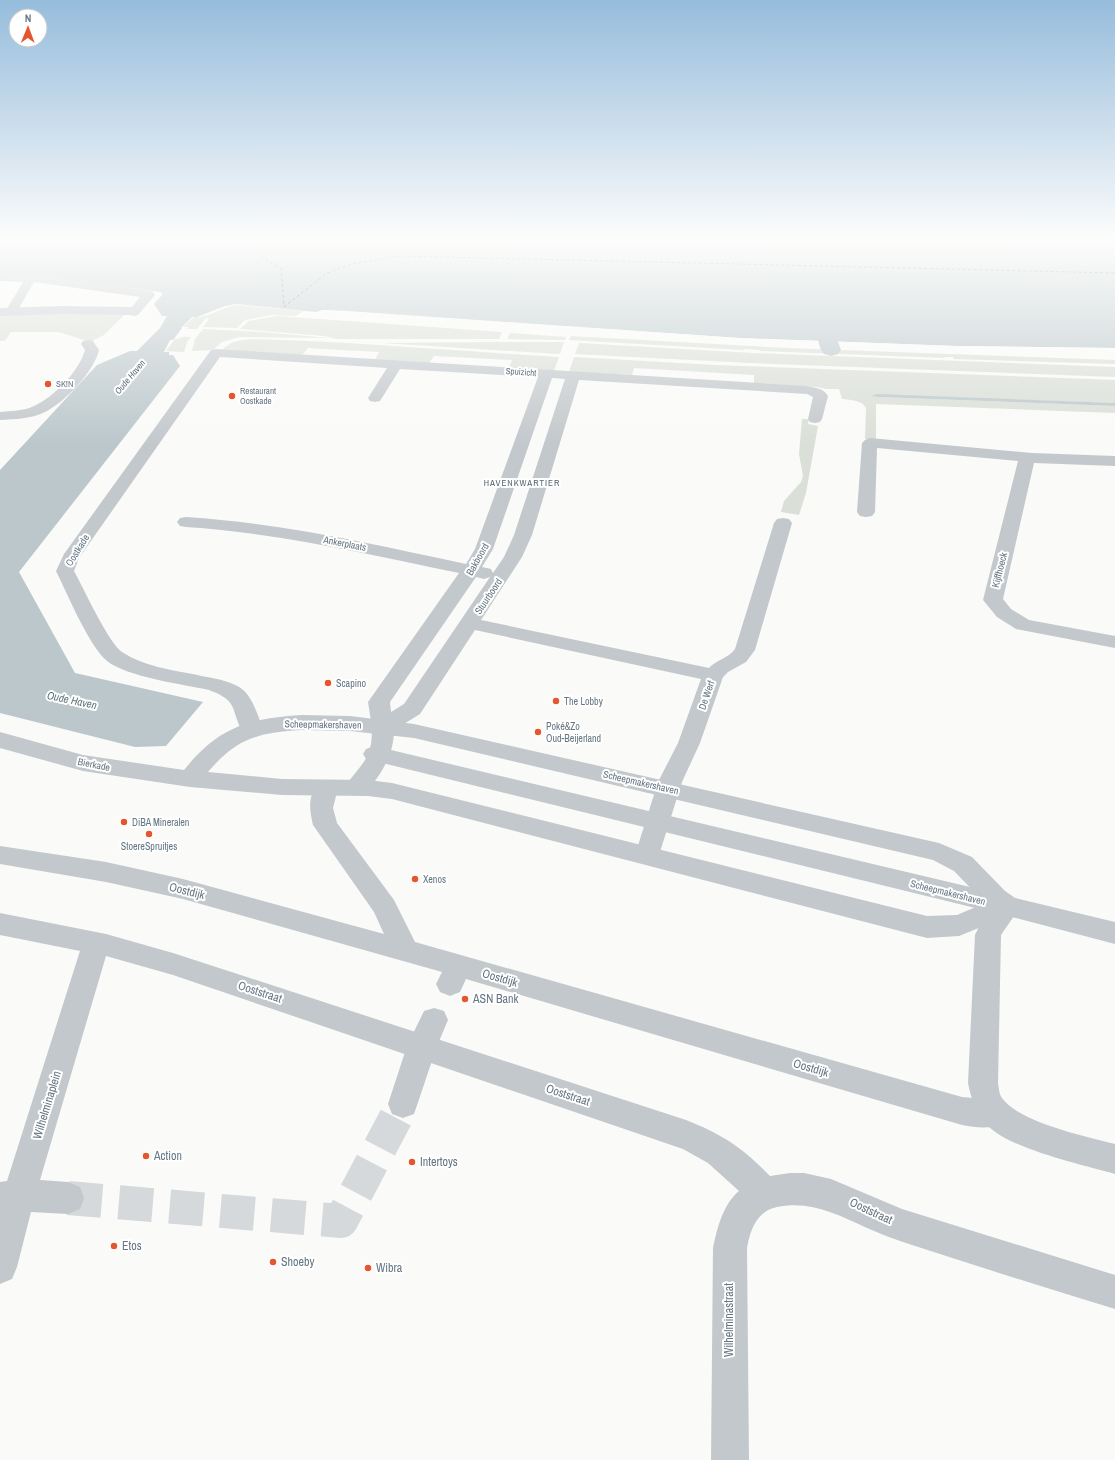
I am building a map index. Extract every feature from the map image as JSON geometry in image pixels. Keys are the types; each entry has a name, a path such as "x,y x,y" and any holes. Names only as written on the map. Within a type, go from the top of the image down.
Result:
{"street":[{"path":"6,312 76,310 134,312 137,309"},
{"path":"0,416 35,411 52,400 74,379 89,361 92,350 88,344"},
{"name":"Spuizicht","path":"216,353 808,390 818,393 821,398 815,419"},
{"name":"Oostkade","path":"216,353 70,558 65,571 102,642 114,656 134,667 214,685 228,690 235,694 243,705 252,729"},
{"path":"375,398 396,364"},
{"name":"Bakboord","path":"384,726 379,702 471,570 487,542 546,374"},
{"name":"Stuurboord","path":"384,726 412,709 501,576 520,543 573,375"},
{"path":"534,409 561,411"},
{"path":"866,512 870,443 1027,458 1115,461"},
{"name":"Kijffhoeck","path":"1027,458 993,600 1004,613 1024,625 1115,642"},
{"path":"506,487 537,489"},
{"name":"Ankerplaats","path":"186,522 237,525 282,532 373,548 501,576"},
{"name":"De Werf","path":"647,855 668,788 689,743 712,675 721,667 739,658 745,650 783,523"},
{"path":"470,623 712,675"},
{"name":"Scheepmakershaven","path":"252,729 266,725 290,723 384,726 431,734 668,788 938,852 963,864 996,898 1008,906"},
{"path":"356,788 371,771 384,737 384,726"},
{"path":"190,779 217,749 240,734 252,729"},
{"name":"Bierkade","path":"0,740 82,763 190,779 275,787 356,788"},
{"name":"Scheepmakershaven","path":"377,754 1008,906"},
{"path":"326,788 321,808 325,825 385,907 405,951"},
{"name":"Scheepmakershaven","path":"356,788 392,791 927,927 959,925 1008,906"},
{"name":"Oostdijk","path":"0,855 106,872 184,889 405,951 455,975 962,1111 978,1114 995,1113"},
{"path":"1115,933 1008,906 994,923 988,935 983,1083 987,1100 995,1113 1012,1126 1025,1133 1115,1159"},
{"name":"Ooststraat","path":"0,924 96,943 181,966 702,1141 716,1149 731,1161 764,1194 790,1188 832,1194 892,1222 1115,1292"},
{"name":"Wilhelminaplein","path":"0,1267 10,1196 60,1061 96,943"},
{"path":"403,1104 422,1046 434,1020"},
{"name":"Wilhelminastraat","path":"730,1460 730,1248 732,1233 743,1210 756,1198 764,1194"},
{"path":"10,1196 68,1198"}],"shaded area":[{"path":"223,309 282,309 303,311 296,316 271,315 245,320 237,328 203,327 209,319 206,318 197,329 187,329 189,327 183,327 194,317 210,314"},
{"path":"71,313 125,314 104,335 90,342 59,332 11,332 5,341 0,341 0,315"},
{"path":"277,316 502,332 499,339 336,339 324,336 240,329 249,321"},
{"path":"203,329 328,338 239,337 222,342 213,350 192,351 195,339"},
{"path":"510,333 566,337 565,340 507,339"},
{"path":"571,336 786,348 1115,360 1115,364 759,351 760,350 569,340"},
{"path":"181,337 191,337 187,342 184,352 166,351 175,339 179,339"},
{"path":"255,339 369,344 559,357 554,371 509,368 512,360 434,356 429,363 375,360 379,352 308,348 302,355 222,351 225,347 232,343 241,340"},
{"path":"564,342 560,354 382,343"},
{"path":"579,343 753,353 1115,367 1115,377 750,363 575,354"},
{"path":"574,357 715,365 1115,380 1115,403 871,395 878,397 1115,406 1115,413 876,404 876,439 865,439 866,408 862,403 842,399 839,389 754,383 754,375 634,368 632,375 569,372"},
{"path":"802,419 809,419 808,424 818,426 806,493 799,515 781,512 784,501 801,482 803,476 799,454"}],"water":[{"name":"Oude Haven","path":"157,309 217,309 197,317 192,317 181,328 173,340 170,340 164,352 169,352 169,355 173,355 180,366 19,572 75,673 203,702 166,746 135,747 0,713 0,470 97,365 130,351 137,351 160,328 167,316 162,316"},
{"path":"287,309 1115,309 1115,348 956,346 740,338 348,311 324,310 316,312"},
{"path":"877,394 1115,403 1115,406 871,396"}],"pier":[{"path":"322,310 740,338 956,346 1115,348 1115,350 956,348 740,340 348,313 324,312 314,314"}],"waterway":[{"path":"817,309 831,350"}],"tunnel":[{"path":"68,1198 341,1221 403,1104"}],"place":[{"name":"SK!N","path":"48,384"},
{"name":"Restaurant Oostkade","path":"232,396"},
{"name":"Scapino","path":"328,683"},
{"name":"The Lobby","path":"556,701"},
{"name":"Poké&Zo Oud-Beijerland","path":"538,732"},
{"name":"DiBA Mineralen","path":"124,822"},
{"name":"StoereSpruitjes","path":"149,834"},
{"name":"Xenos","path":"415,879"},
{"name":"ASN Bank","path":"465,999"},
{"name":"Action","path":"146,1156"},
{"name":"Intertoys","path":"412,1162"},
{"name":"Etos","path":"114,1246"},
{"name":"Shoeby","path":"273,1262"},
{"name":"Wibra","path":"368,1268"}],"district":[{"name":"HAVENKWARTIER","path":"522,483"}]}
